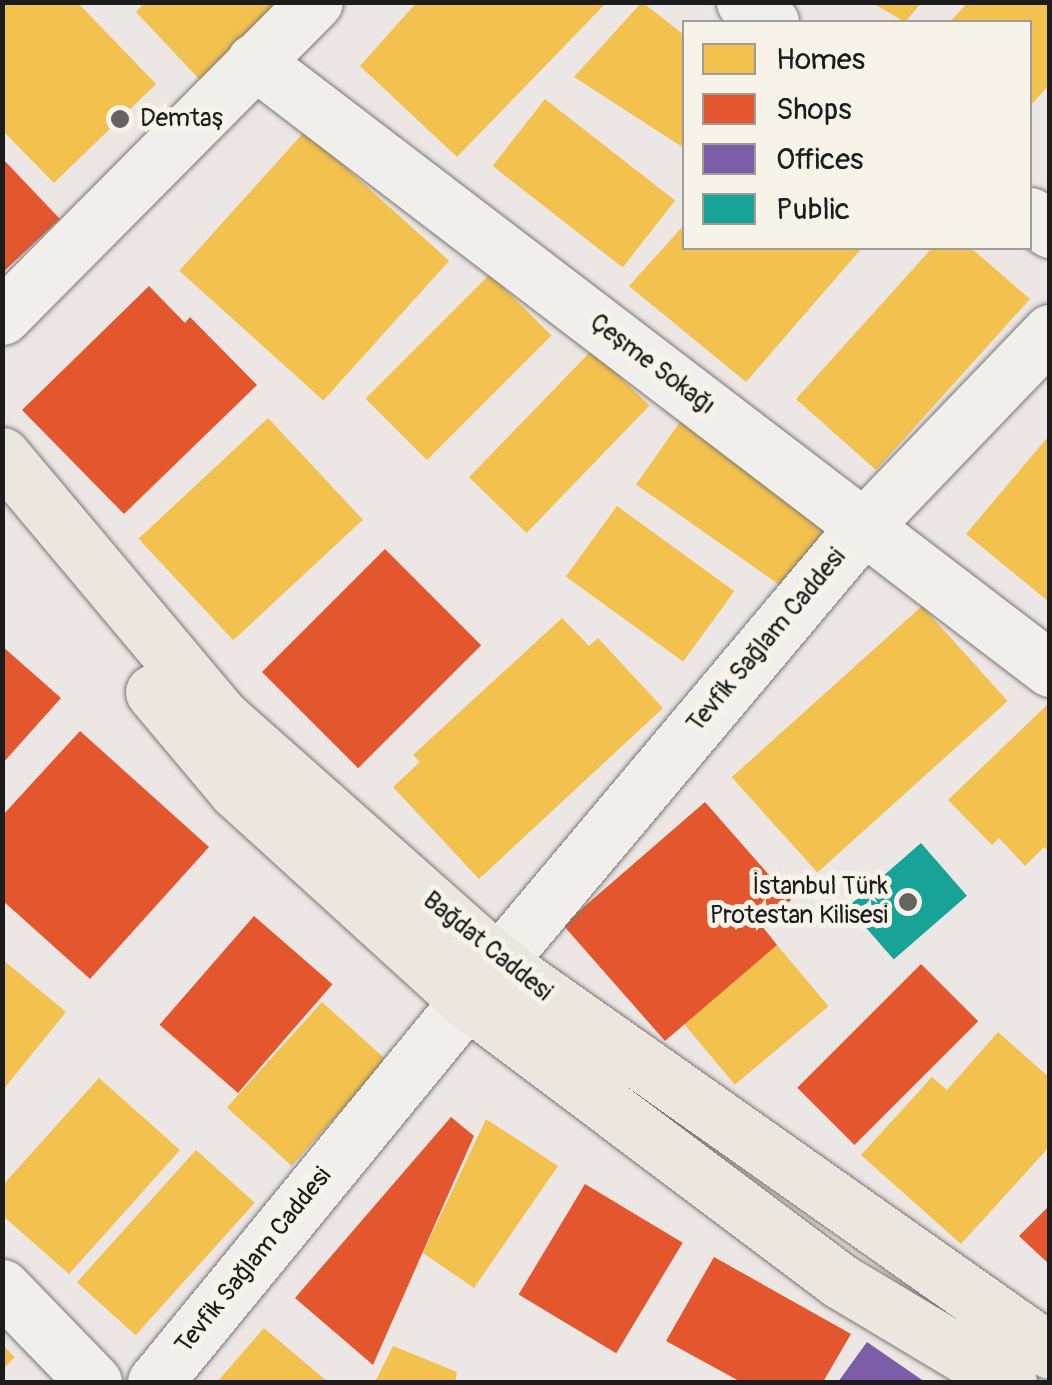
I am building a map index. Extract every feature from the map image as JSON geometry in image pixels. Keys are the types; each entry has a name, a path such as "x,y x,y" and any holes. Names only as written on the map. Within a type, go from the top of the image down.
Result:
{"main road":[{"name":"Bağdat Caddesi","path":"2,455 221,716 482,981 1050,1351"},
{"name":"Bağdat Caddesi","path":"2,514 236,791 482,981 840,1281 1009,1382"}],"street":[{"path":"2,317 315,2"},
{"path":"744,2 768,20"},
{"name":"Çeşme Sokağı","path":"254,61 1050,669"},
{"name":"Tevfik Sağlam Caddesi","path":"155,1382 482,981 864,526 1050,332"},
{"path":"2,1288 94,1382"}],"building: Homes":[{"path":"2,2 77,2 156,84 54,183 2,130"},
{"path":"145,2 285,2 201,81 136,12"},
{"path":"417,2 607,2 457,157 360,66"},
{"path":"642,2 682,33 682,147 574,77"},
{"path":"871,2 922,2 907,20"},
{"path":"968,2 1050,2 1050,84 1032,104 1032,20 952,20"},
{"path":"545,99 675,201 623,268 493,166"},
{"path":"305,131 449,261 323,401 179,271"},
{"path":"682,227 682,250 860,250 746,382 629,286"},
{"path":"930,250 973,250 1030,299 876,470 796,399"},
{"path":"490,274 552,336 427,460 366,398"},
{"path":"592,350 650,406 527,533 469,477"},
{"path":"268,418 363,520 233,640 139,539"},
{"path":"682,419 829,522 784,588 636,485"},
{"path":"1047,438 1050,440 1048,601 966,534"},
{"path":"617,506 734,591 683,662 566,576"},
{"path":"922,606 1008,701 817,872 732,777"},
{"path":"562,618 589,646 598,638 663,708 479,879 393,787 420,762 413,755"},
{"path":"1050,702 1050,853 1044,847 1025,866 999,838 992,845 948,800"},
{"path":"777,945 828,1006 735,1085 684,1023"},
{"path":"2,959 66,1012 2,1091"},
{"path":"322,1002 387,1060 292,1166 227,1108"},
{"path":"998,1032 1050,1078 1050,1146 961,1244 861,1155 932,1077 947,1090"},
{"path":"99,1078 180,1150 69,1274 2,1215 2,1186"},
{"path":"486,1119 558,1166 474,1288 423,1253"},
{"path":"196,1150 255,1203 136,1335 77,1282"},
{"path":"264,1328 328,1382 217,1382"},
{"path":"2,1345 15,1357 2,1370"},
{"path":"393,1346 457,1372 455,1382 375,1382"}],"building: Shops":[{"path":"2,158 60,219 2,273"},
{"path":"149,286 185,323 190,317 257,385 124,514 22,410"},
{"path":"385,549 481,645 358,768 262,672"},
{"path":"2,646 61,698 2,764"},
{"path":"80,731 209,847 90,979 2,900 2,816"},
{"path":"705,802 791,900 762,926 777,945 665,1041 563,925"},
{"path":"254,916 332,984 238,1093 160,1025"},
{"path":"921,964 978,1021 855,1145 797,1088"},
{"path":"451,1117 474,1136 373,1365 295,1298"},
{"path":"585,1184 683,1243 616,1353 519,1295"},
{"path":"1050,1205 1050,1265 1019,1236"},
{"path":"714,1257 851,1334 823,1382 741,1382 666,1341"}],"building: Offices":[{"path":"867,1342 925,1382 838,1382"}],"building: Public":[{"name":"İstanbul Türk Protestan Kilisesi","path":"921,843 967,896 894,959 848,907"}],"place":[{"name":"Demtaş","path":"120,119"},
{"name":"İstanbul Türk Protestan Kilisesi","path":"908,902"}]}
